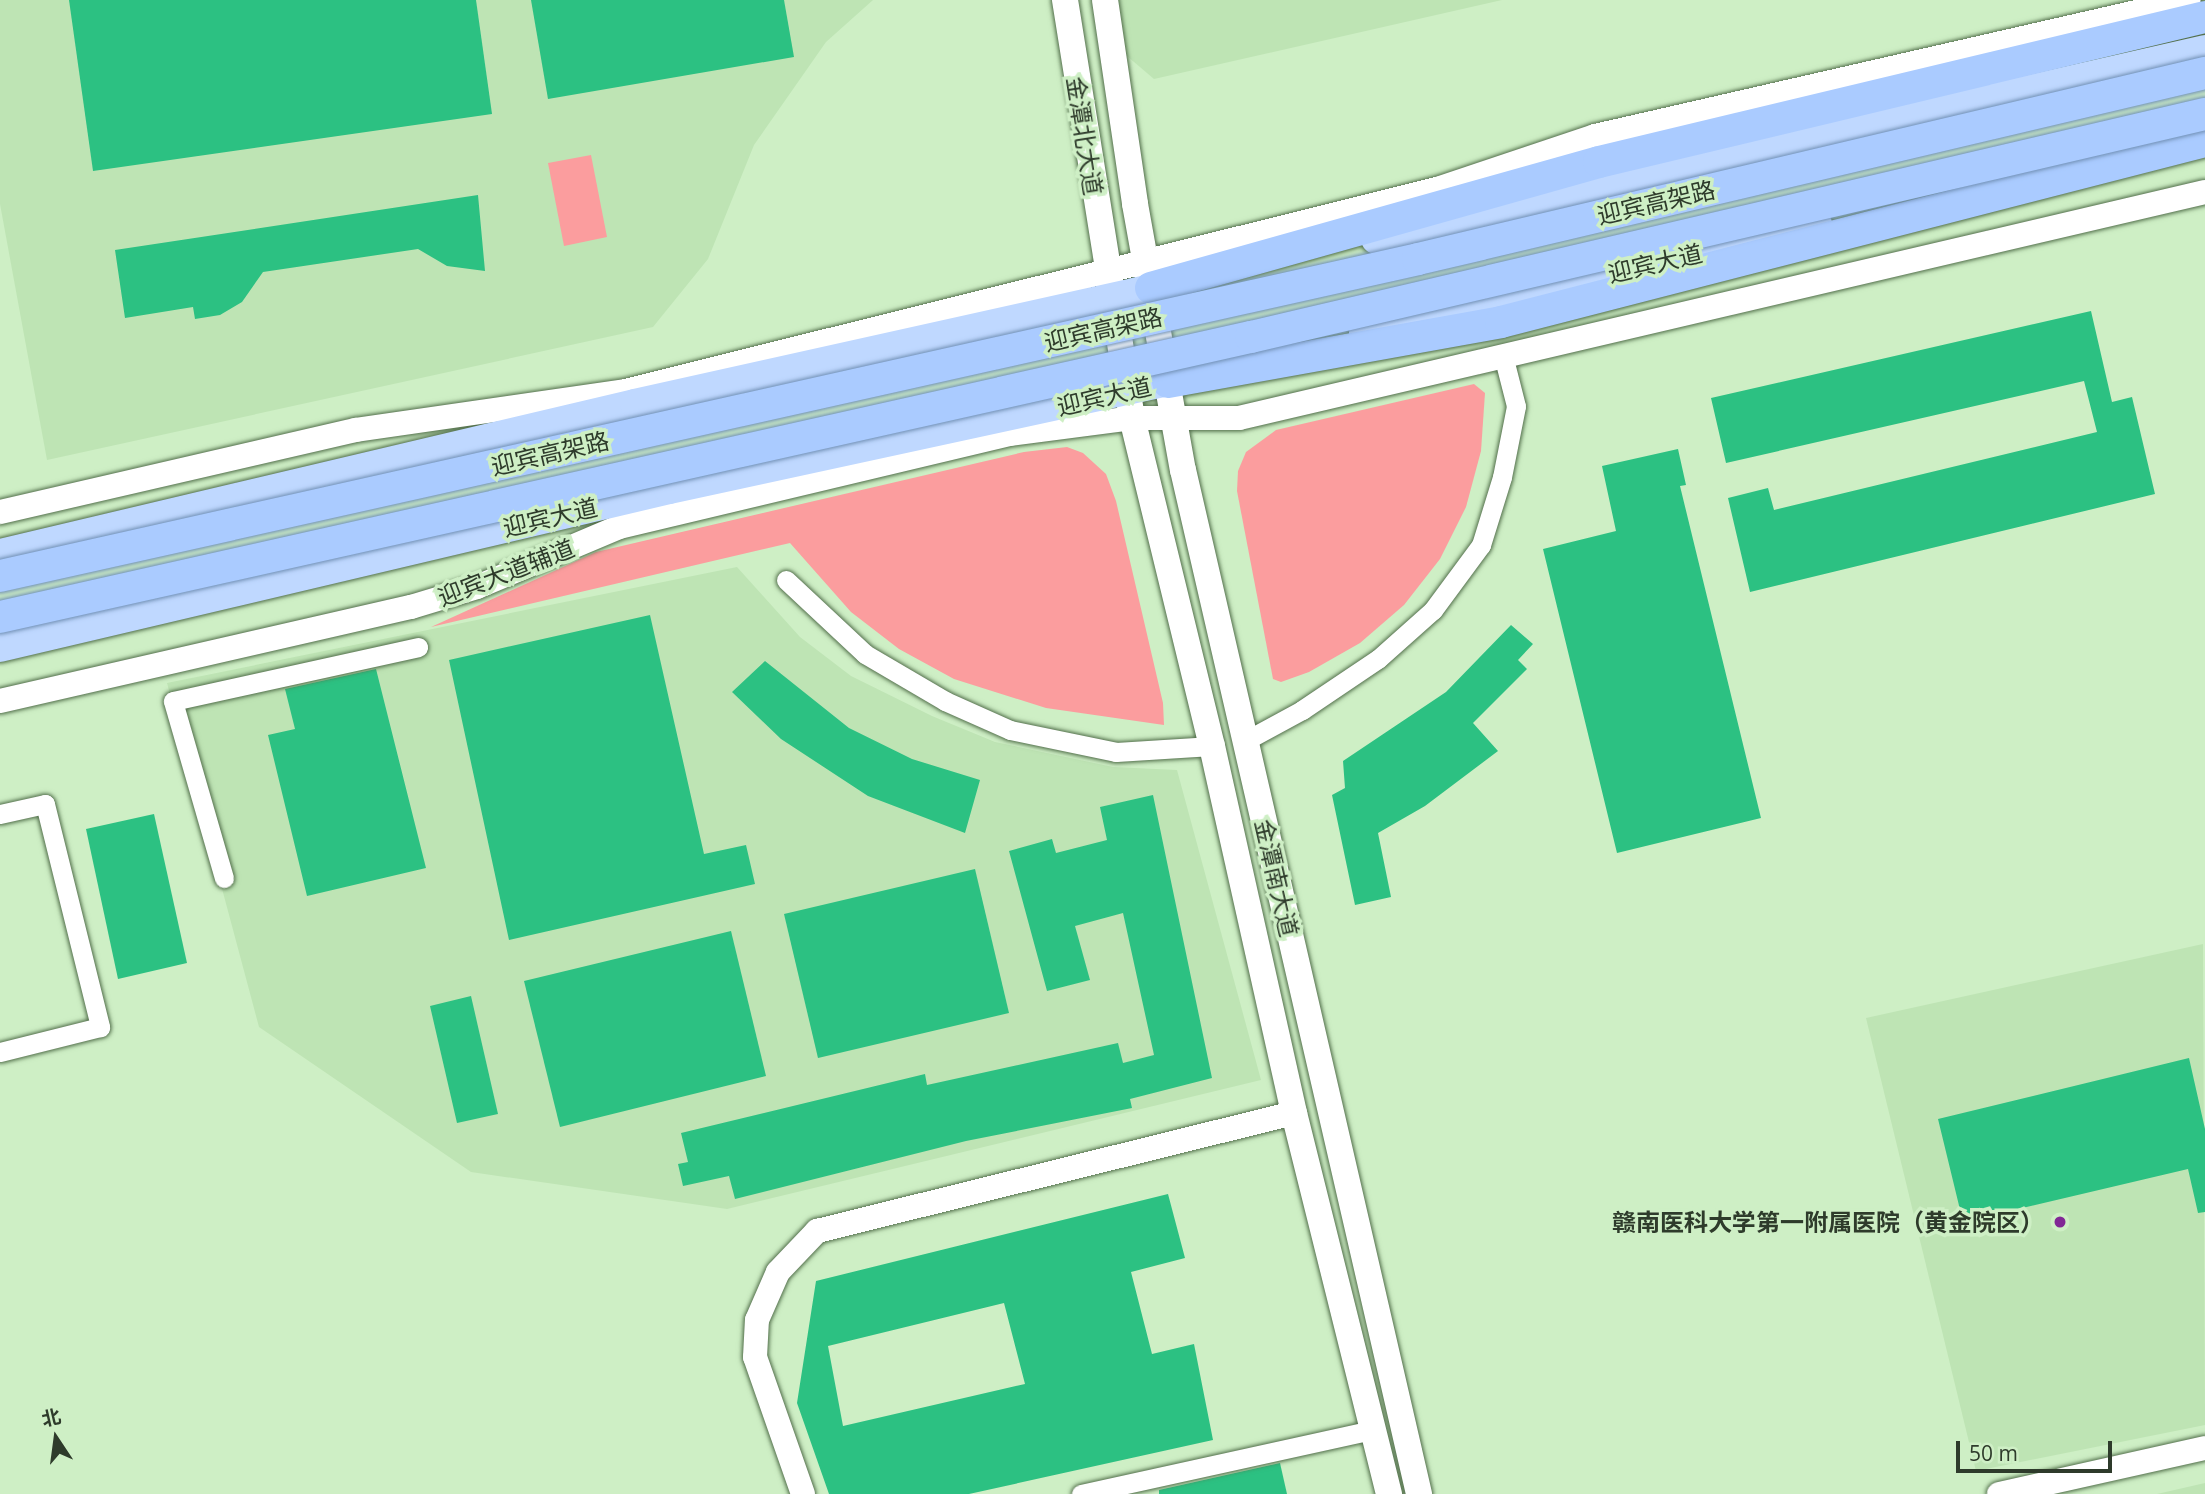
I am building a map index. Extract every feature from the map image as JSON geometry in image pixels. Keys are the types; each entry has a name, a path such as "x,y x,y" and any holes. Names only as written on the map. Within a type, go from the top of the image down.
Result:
{"highway":[{"path":"1148,274 2205,16"},
{"name":"迎宾高架路","path":"0,576 1405,262 2205,73"},
{"name":"迎宾高架路","path":"0,617 979,399 2205,114"},
{"path":"1168,382 1502,322 2205,141"}],"main road":[{"name":"金潭北大道","path":"1065,0 1110,284"},
{"name":"金潭北大道","path":"1105,0 1148,274"},
{"path":"0,554 1148,274 2205,50"},
{"name":"迎宾大道","path":"0,648 669,489 1129,404 1168,382 2205,134"},
{"name":"金潭南大道","path":"1148,274 1175,416 1245,741 1419,1494"},
{"name":"金潭南大道","path":"1110,284 1129,404 1212,746 1294,1113 1389,1494"}],"street":[{"path":"1148,274 1437,189 1595,136 2189,0"},
{"name":"迎宾大道辅道","path":"0,701 411,607 477,587 619,527 1129,404 1175,416 1239,418 2205,192"},
{"path":"0,512 356,430 625,391 923,319 1110,284"},
{"path":"1245,741 1302,710 1378,659 1433,610 1481,545 1502,477 1516,405 1503,355"},
{"path":"786,580 865,654 945,701 1010,730 1116,752 1212,746"},
{"path":"224,878 173,701 418,647"},
{"path":"0,814 45,803 100,1027 0,1052"},
{"path":"803,1494 755,1357 757,1320 778,1272 817,1231 1294,1113"},
{"path":"1081,1494 1373,1430"},
{"path":"1998,1494 2205,1448"}],"shaded area":[{"path":"0,0 873,0 826,42 754,145 708,259 653,327 47,460 0,204"},
{"path":"1115,0 1502,0 1154,79 1120,50"},
{"path":"591,155 607,237 564,246 548,163"},
{"path":"1474,384 1485,393 1481,451 1466,507 1440,559 1404,605 1360,643 1309,672 1281,682 1273,679 1237,491 1238,471 1246,452 1276,430"},
{"path":"1067,447 1083,453 1106,474 1116,501 1163,703 1164,725 1046,708 954,679 899,649 851,612 790,543 431,627 596,552 1024,452"},
{"path":"737,567 800,637 851,676 932,716 995,742 1113,767 1177,770 1261,1080 727,1209 471,1172 259,1027 167,683"},
{"name":"赣南医科大学第一附属医院（黄金院区）","path":"2203,944 2205,1425 1976,1471 1866,1018"},
{"path":"2205,1483 2205,1494 2157,1494"}],"building":[{"path":"69,0 476,0 492,114 93,171"},
{"path":"531,0 784,0 794,57 548,99"},
{"path":"478,195 485,271 447,266 418,249 263,272 242,302 220,315 195,319 193,307 125,318 115,250"},
{"path":"2091,311 2112,402 2132,397 2155,494 1750,592 1728,498 1768,488 1774,510 2097,432 2084,381 1726,463 1711,398"},
{"path":"1678,449 1686,485 1680,486 1761,818 1617,853 1543,549 1616,531 1602,466"},
{"path":"650,615 704,854 746,845 755,884 509,940 449,660"},
{"path":"1511,625 1533,644 1518,660 1527,669 1473,723 1498,751 1425,806 1378,833 1391,897 1355,905 1332,795 1345,788 1343,761 1446,692"},
{"path":"765,661 849,728 912,759 980,780 965,833 868,796 781,739 732,692"},
{"path":"376,669 426,868 307,896 268,735 295,729 285,689"},
{"path":"1153,795 1212,1078 1130,1099 1132,1108 966,1141 735,1199 729,1176 683,1186 678,1164 688,1162 681,1133 925,1074 927,1085 1118,1043 1123,1063 1154,1055 1123,913 1075,926 1090,980 1047,991 1009,851 1052,839 1056,853 1107,840 1100,807"},
{"path":"154,814 187,963 118,979 86,829"},
{"path":"975,869 1009,1013 818,1058 784,914"},
{"path":"731,931 766,1076 560,1127 524,981"},
{"path":"471,996 498,1114 457,1123 430,1006"},
{"path":"2189,1058 2205,1129 2205,1212 2198,1213 2188,1169 1963,1222 1938,1119"},
{"path":"1168,1194 1185,1258 1131,1272 1152,1354 1194,1344 1213,1440 969,1494 829,1494 797,1403 816,1281","holes":["1004,1303 1025,1384 843,1426 828,1346"]},
{"path":"1280,1463 1287,1494 1159,1494 1159,1490"}],"place":[{"name":"赣南医科大学第一附属医院（黄金院区）","path":"2060,1222"}]}
